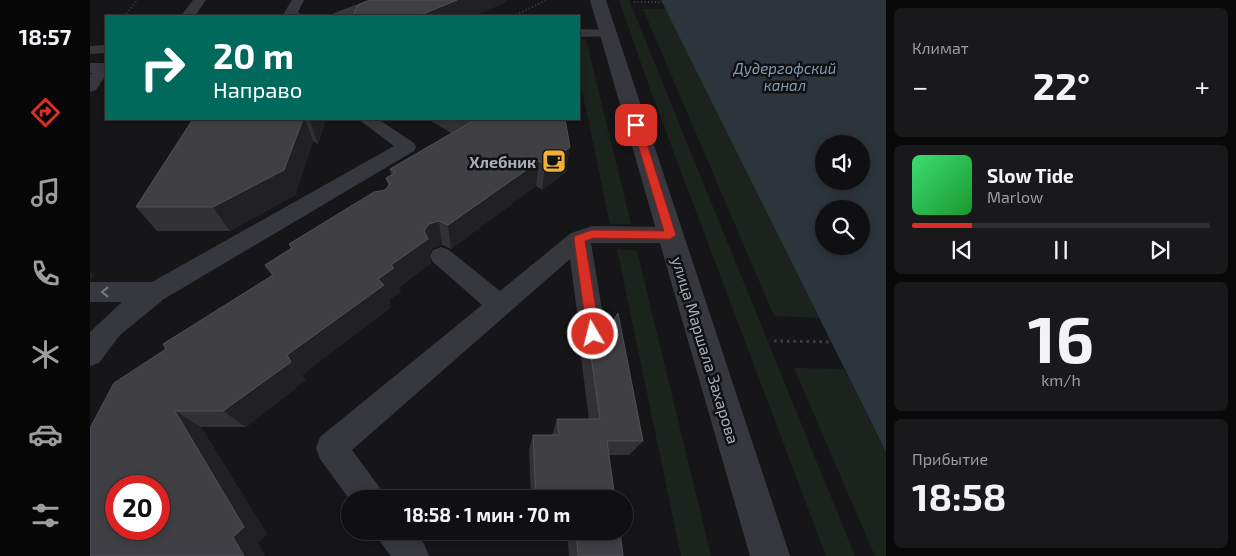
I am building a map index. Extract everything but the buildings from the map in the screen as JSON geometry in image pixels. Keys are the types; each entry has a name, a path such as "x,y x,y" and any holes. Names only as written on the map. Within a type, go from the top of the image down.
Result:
{"street":[{"name":"улица Маршала Захарова","path":"598,0 770,556"}],"lane":[{"path":"189,15 200,0"},
{"path":"294,15 291,13 298,0"},
{"path":"342,15 381,0"},
{"path":"580,33 608,33"},
{"path":"90,50 105,49"},
{"path":"90,87 100,67"},
{"path":"90,354 94,346 124,315 155,292 356,186 407,147 368,120"},
{"path":"362,490 331,448 579,239 592,234 670,235"},
{"path":"579,239 593,334"},
{"path":"441,256 500,306"},
{"path":"90,292 155,292"},
{"path":"400,540 412,556"}],"path":[{"path":"125,15 138,0"},
{"path":"516,15 547,0"},
{"path":"634,2 662,2"},
{"path":"774,342 831,342"}],"shaded area":[{"path":"619,0 629,0 855,556 826,556 651,92"},
{"path":"643,9 666,9 819,318 774,316"},
{"path":"580,39 586,39 631,224 610,224 580,81"},
{"path":"617,249 637,251 711,556 681,556"},
{"path":"794,368 844,369 886,452 886,556 875,556"}],"water":[{"name":"Дудергофский канал","path":"661,0 886,0 886,452"}],"place":[{"name":"Хлебник","path":"554,161"}],"route":[{"path":"593,334 579,239 592,234 670,235 636,125"}]}
